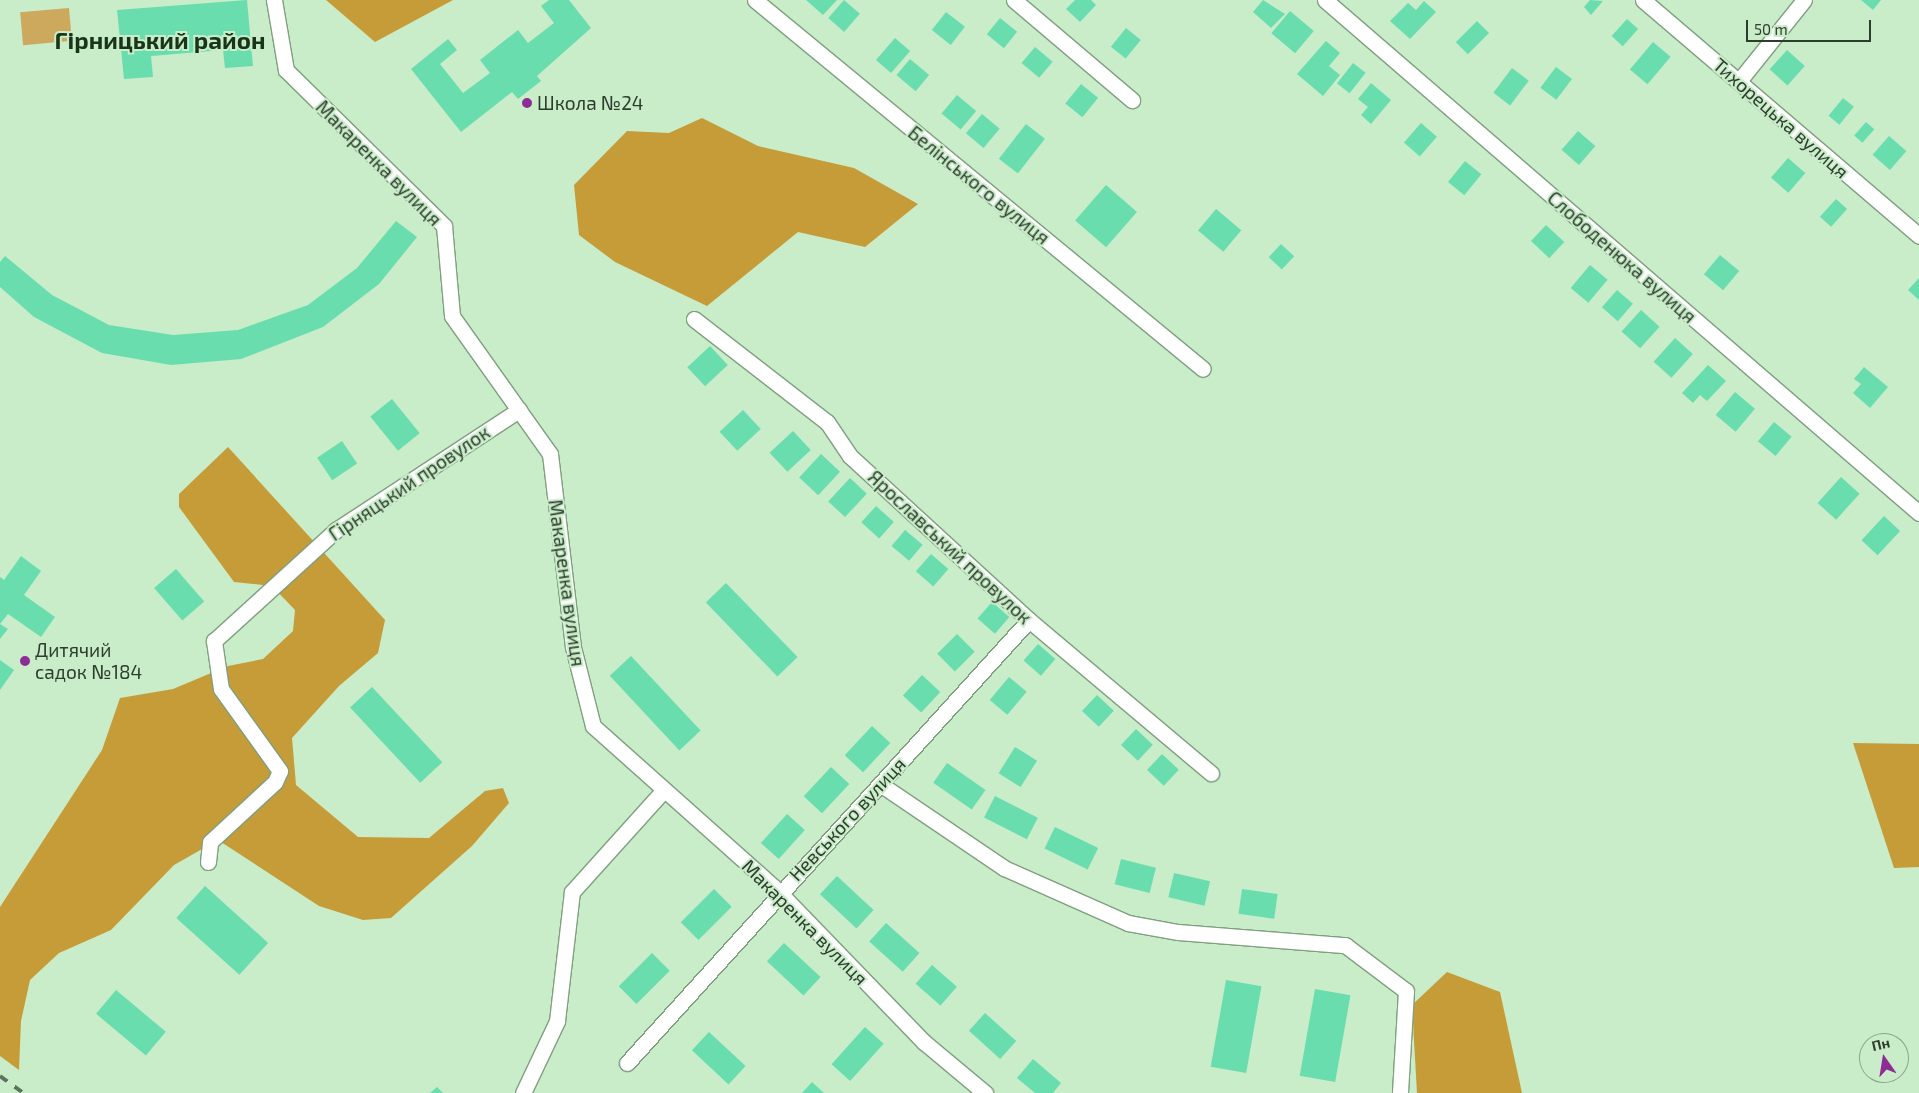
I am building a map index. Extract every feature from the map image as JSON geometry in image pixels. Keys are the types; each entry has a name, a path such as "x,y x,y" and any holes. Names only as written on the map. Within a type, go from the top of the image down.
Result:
{"street":[{"name":"Макаренка вулиця","path":"274,0 286,70 444,226 452,316 550,454 573,647 593,726 778,892 924,1042 985,1093"},
{"name":"Белінського вулиця","path":"755,0 1203,369"},
{"path":"1014,0 1132,100"},
{"name":"Слободенюка вулиця","path":"1325,0 1919,513"},
{"name":"Тихорецька вулиця","path":"1643,0 1919,236"},
{"path":"1739,81 1804,0"},
{"name":"Ярославський провулок","path":"694,319 827,422 850,456 1028,620 1211,773"},
{"name":"Гірняцький провулок","path":"208,862 210,842 275,782 280,771 221,689 214,641 336,530 519,410"},
{"name":"Невського вулиця","path":"626,1063 778,892 880,784 1028,620"},
{"path":"880,784 1004,868 1128,923 1178,932 1345,945 1406,992 1400,1093"},
{"path":"523,1093 557,1021 572,892 664,790"}],"shaded area":[{"path":"326,0 453,0 375,42"},
{"path":"69,8 72,41 23,45 20,12"},
{"path":"702,118 758,146 854,168 918,204 865,247 798,232 707,306 615,262 579,235 574,185 627,131 669,133"},
{"path":"228,447 385,620 378,653 339,686 292,738 296,785 358,837 429,838 485,791 503,788 509,803 472,846 391,918 363,920 319,906 218,840 174,865 111,930 59,953 30,980 21,1021 19,1070 0,1056 0,907 102,750 120,698 173,689 228,666 263,659 293,631 295,610 272,586 234,582 179,507 179,494"},
{"path":"1853,743 1919,744 1919,867 1894,868"},
{"path":"1447,972 1500,992 1522,1093 1417,1093 1412,1005"}],"building":[{"path":"247,0 253,66 225,68 223,50 151,56 153,77 124,79 117,10"},
{"path":"549,0 569,0 591,28 537,76 541,81 518,99 512,92 461,132 411,69 448,39 457,50 440,64 463,93 490,73 480,60 518,30 528,43 554,23 541,6"},
{"path":"806,0 837,0 823,15"},
{"path":"844,0 860,14 844,32 828,18"},
{"path":"1075,0 1091,0 1096,5 1080,22 1066,9"},
{"path":"1263,0 1285,14 1271,28 1253,12"},
{"path":"1590,0 1603,1 1591,15 1584,7"},
{"path":"1861,0 1881,0 1873,10"},
{"path":"1424,1 1436,12 1410,39 1390,21 1408,3 1416,10"},
{"path":"1290,11 1314,31 1295,53 1271,33"},
{"path":"946,12 965,27 951,45 932,30"},
{"path":"1000,18 1017,32 1004,48 987,34"},
{"path":"1627,19 1638,29 1623,46 1612,36"},
{"path":"1477,21 1489,33 1468,54 1456,42"},
{"path":"1126,28 1141,40 1126,59 1111,47"},
{"path":"895,38 910,51 891,73 876,60"},
{"path":"1326,41 1340,53 1329,66 1340,75 1323,96 1297,74"},
{"path":"1653,42 1671,57 1647,84 1630,70"},
{"path":"1035,47 1053,62 1039,78 1022,63"},
{"path":"1787,50 1805,66 1787,85 1770,69"},
{"path":"910,59 929,75 916,91 897,75"},
{"path":"1353,63 1366,73 1350,93 1337,83"},
{"path":"1556,67 1572,79 1556,100 1540,88"},
{"path":"1512,68 1529,81 1510,105 1493,93"},
{"path":"1371,83 1391,100 1371,124 1361,115 1368,107 1358,99"},
{"path":"1081,84 1098,98 1082,117 1065,103"},
{"path":"957,95 976,111 961,129 942,113"},
{"path":"1843,98 1854,107 1839,125 1829,116"},
{"path":"982,114 1000,129 984,148 966,133"},
{"path":"1866,122 1874,129 1862,143 1854,136"},
{"path":"1421,123 1437,137 1420,156 1404,143"},
{"path":"1026,124 1045,139 1018,173 999,159"},
{"path":"1578,131 1595,146 1579,165 1562,150"},
{"path":"1889,136 1906,151 1890,170 1873,155"},
{"path":"1788,158 1805,173 1788,193 1771,178"},
{"path":"1465,161 1481,174 1464,195 1448,182"},
{"path":"1106,185 1137,212 1106,247 1075,220"},
{"path":"1836,199 1847,209 1831,227 1820,217"},
{"path":"1216,209 1241,230 1223,252 1198,230"},
{"path":"396,221 417,237 379,284 323,327 241,359 171,365 102,353 34,317 0,287 0,262 5,256 52,295 109,325 173,335 238,330 308,305 357,268"},
{"path":"1546,225 1564,242 1549,258 1531,241"},
{"path":"1281,244 1294,256 1282,269 1269,257"},
{"path":"1720,255 1739,271 1723,290 1704,274"},
{"path":"1590,265 1608,280 1588,303 1571,288"},
{"path":"1919,278 1919,300 1908,290"},
{"path":"1617,290 1633,304 1618,321 1602,307"},
{"path":"1641,310 1660,327 1640,348 1622,332"},
{"path":"1675,338 1693,354 1671,378 1654,362"},
{"path":"710,346 728,365 705,386 687,367"},
{"path":"1708,365 1726,381 1707,401 1700,395 1693,403 1682,393"},
{"path":"1864,367 1888,387 1870,408 1853,393 1861,384 1854,379"},
{"path":"1735,392 1755,409 1736,432 1716,415"},
{"path":"392,399 420,433 398,451 370,417"},
{"path":"743,410 761,429 737,451 720,432"},
{"path":"1774,422 1792,437 1776,456 1758,441"},
{"path":"793,431 811,450 787,472 770,453"},
{"path":"342,441 357,463 332,480 317,458"},
{"path":"821,454 840,472 818,495 799,477"},
{"path":"1841,477 1860,494 1836,520 1818,503"},
{"path":"850,478 867,494 845,517 828,501"},
{"path":"876,506 894,522 879,538 861,522"},
{"path":"1884,516 1900,531 1878,555 1861,540"},
{"path":"905,530 923,545 909,561 892,546"},
{"path":"931,554 948,569 933,586 916,571"},
{"path":"21,556 41,571 24,595 55,617 41,637 8,614 0,624 0,577 4,580"},
{"path":"176,569 204,601 182,620 154,588"},
{"path":"726,583 798,657 777,677 706,602"},
{"path":"992,602 1009,617 995,634 978,619"},
{"path":"0,624 8,629 0,639"},
{"path":"957,634 975,652 955,671 937,654"},
{"path":"1038,644 1055,659 1041,676 1024,661"},
{"path":"631,656 701,731 679,750 610,676"},
{"path":"0,660 14,670 0,690"},
{"path":"922,675 940,692 921,713 903,695"},
{"path":"1009,677 1027,692 1007,715 990,700"},
{"path":"372,687 442,762 420,783 350,707"},
{"path":"1097,695 1114,711 1099,727 1082,711"},
{"path":"872,726 890,743 863,772 845,755"},
{"path":"1136,729 1153,745 1138,761 1121,745"},
{"path":"1015,747 1037,761 1021,787 999,773"},
{"path":"1162,754 1179,770 1164,786 1147,770"},
{"path":"947,763 986,790 972,810 933,783"},
{"path":"831,767 849,784 822,813 804,796"},
{"path":"995,796 1038,818 1027,839 984,817"},
{"path":"787,814 805,830 779,859 761,843"},
{"path":"1055,827 1098,848 1088,870 1044,849"},
{"path":"1121,859 1156,868 1150,893 1115,884"},
{"path":"1174,873 1210,881 1204,906 1168,897"},
{"path":"837,876 874,910 857,928 820,894"},
{"path":"205,886 268,943 239,975 176,918"},
{"path":"714,889 732,907 698,940 681,922"},
{"path":"1242,889 1278,894 1274,919 1239,914"},
{"path":"886,923 919,953 903,972 869,942"},
{"path":"784,943 821,977 804,995 767,961"},
{"path":"652,953 670,971 636,1004 619,986"},
{"path":"932,965 957,987 941,1006 916,984"},
{"path":"1226,980 1261,986 1246,1073 1211,1067"},
{"path":"1315,989 1350,995 1335,1082 1300,1076"},
{"path":"116,990 166,1032 146,1056 96,1014"},
{"path":"985,1013 1016,1041 1000,1059 969,1031"},
{"path":"865,1027 884,1044 850,1081 832,1064"},
{"path":"709,1032 746,1066 729,1084 692,1050"},
{"path":"1033,1059 1061,1083 1053,1093 1035,1093 1017,1078"},
{"path":"812,1082 824,1093 802,1093"},
{"path":"437,1087 443,1093 430,1093"}],"railway":[{"path":"0,1076 23,1093"}],"place":[{"name":"Школа №24","path":"527,103"},
{"name":"Дитячий садок №184","path":"25,661"}],"district":[{"name":"Гірницький район","path":"160,40"}]}
